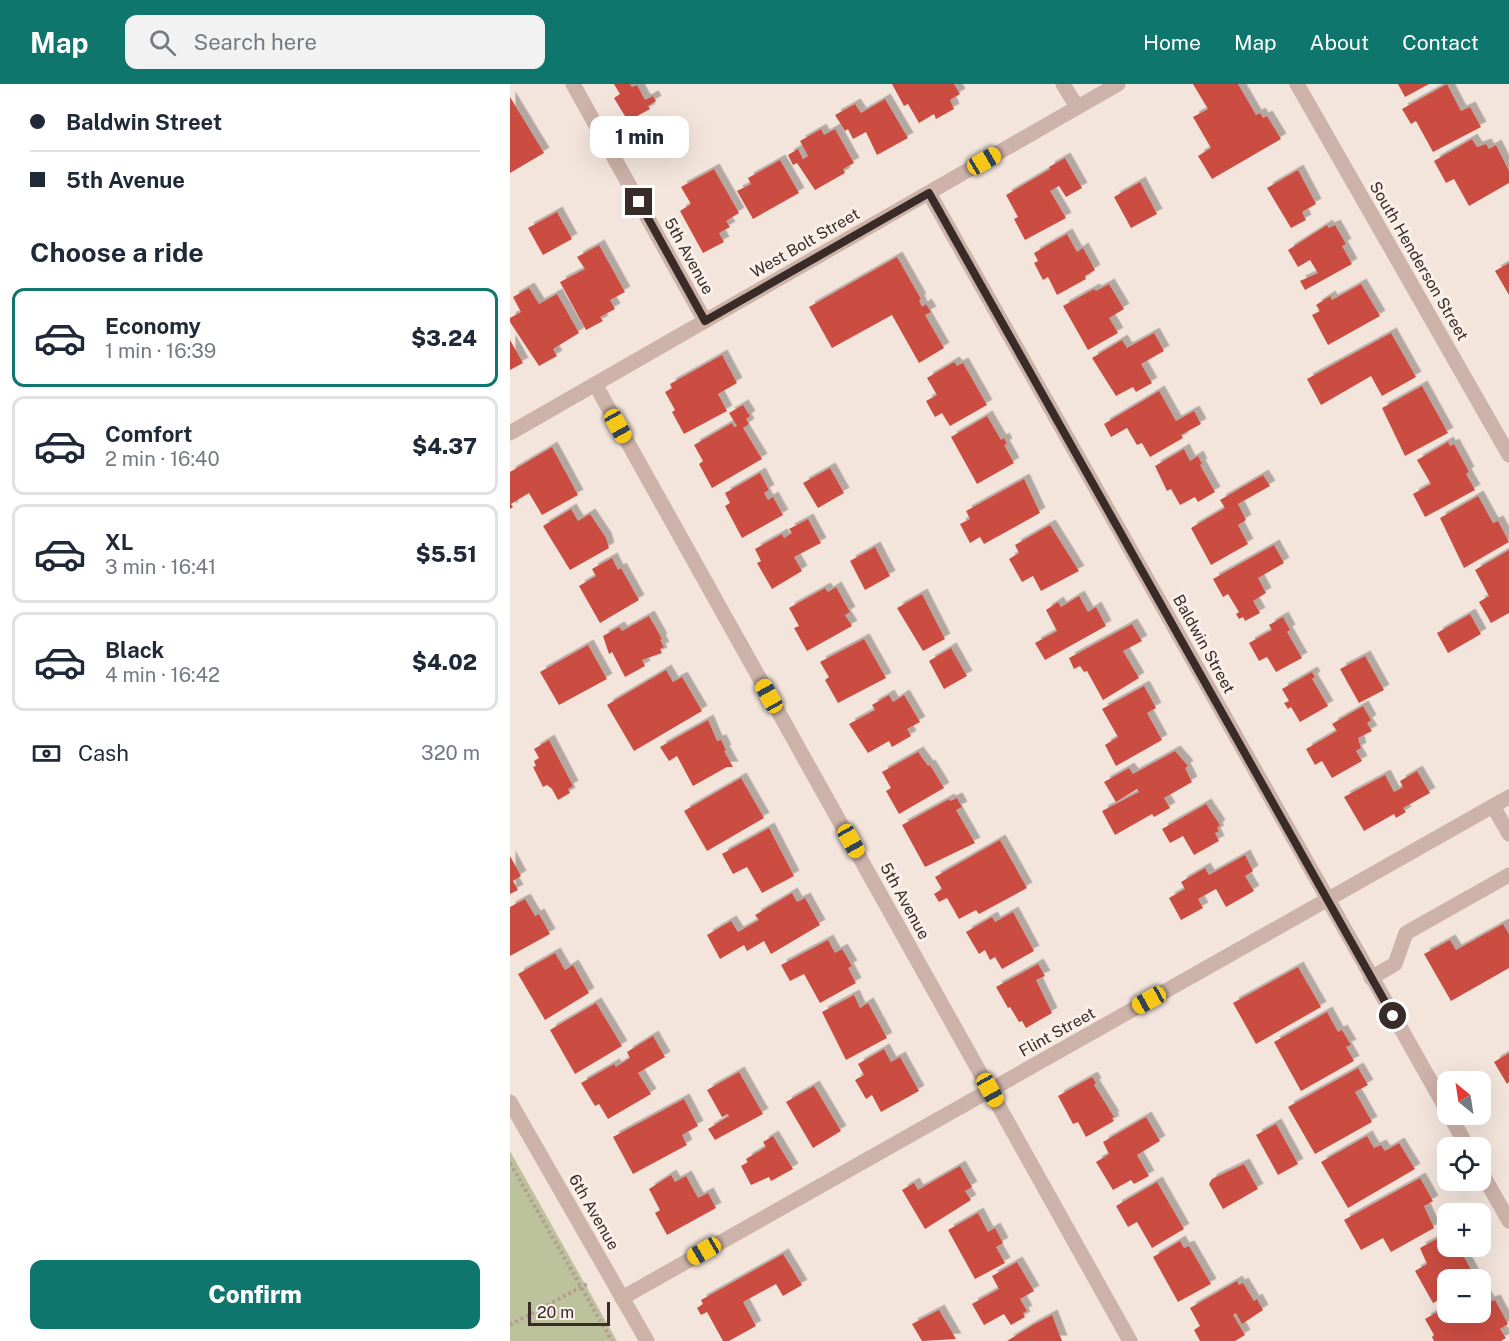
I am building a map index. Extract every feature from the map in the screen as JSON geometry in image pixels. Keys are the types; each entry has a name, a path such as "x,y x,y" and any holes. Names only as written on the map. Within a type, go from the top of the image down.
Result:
{"street":[{"name":"5th Avenue","path":"573,84 705,321"},
{"path":"1064,84 1077,107"},
{"name":"West Bolt Street","path":"510,433 1118,84"},
{"name":"South Henderson Street","path":"1298,84 1509,455"},
{"name":"Baldwin Street","path":"929,193 1437,1094"},
{"name":"5th Avenue","path":"595,384 1130,1341"},
{"name":"Flint Street","path":"622,1298 1509,797"},
{"path":"1493,806 1509,834"},
{"path":"1371,978 1395,964 1406,933 1509,874"},
{"name":"6th Avenue","path":"510,1102 647,1341"},
{"path":"1491,1189 1509,1221"}],"path":[{"path":"510,1163 611,1341"},
{"path":"510,1325 608,1272"}],"green space":[{"path":"510,1151 617,1341 510,1341"}],"building":[{"path":"614,84 630,84 632,87 637,85 645,100 653,96 656,101 648,106 650,109 628,121 614,98 620,94"},
{"path":"892,84 954,84 960,94 950,100 954,109 936,119 934,114 919,123 908,104 904,106"},
{"path":"1193,84 1238,84 1256,115 1260,113 1263,118 1267,116 1281,139 1212,179 1198,156 1211,148 1193,117 1208,109"},
{"path":"1398,84 1429,84 1405,97"},
{"path":"1447,84 1461,111 1470,107 1481,127 1433,152 1416,121 1411,124 1402,109"},
{"path":"510,97 544,153 510,173"},
{"path":"885,99 908,138 877,155 866,132 853,139 848,129 845,131 835,115 855,104 861,113"},
{"path":"821,129 824,135 835,129 854,163 843,169 845,173 815,190 797,163 793,165 788,155 798,149 803,159 808,156 800,141"},
{"path":"1472,139 1477,147 1486,144 1489,149 1496,145 1509,171 1509,183 1469,206 1454,179 1446,183 1434,161"},
{"path":"1065,158 1082,188 1066,197 1059,186 1050,191 1066,218 1025,240 1014,219 1018,217 1006,195"},
{"path":"780,160 799,193 753,219 737,191 751,184 748,178"},
{"path":"714,169 739,213 726,221 730,227 719,233 724,242 703,253 680,211 691,204 681,187"},
{"path":"1298,170 1316,204 1302,212 1306,220 1291,228 1267,188"},
{"path":"1140,182 1157,214 1131,228 1114,197"},
{"path":"557,212 572,239 543,255 528,228"},
{"path":"1327,225 1329,228 1335,225 1346,244 1342,246 1352,264 1305,290 1300,281 1318,273 1310,260 1298,267 1288,250"},
{"path":"1067,234 1077,252 1083,248 1095,270 1085,276 1086,279 1057,295 1048,277 1043,280 1034,263 1038,261 1034,253"},
{"path":"599,245 625,292 610,300 615,309 600,317 603,321 586,330 560,282 585,269 577,257"},
{"path":"897,257 921,299 919,300 922,307 926,304 931,312 925,315 944,348 919,363 892,315 832,348 809,307"},
{"path":"1509,263 1509,295 1495,271"},
{"path":"1109,284 1124,309 1109,318 1118,333 1088,350 1063,306 1094,289 1096,291"},
{"path":"1361,284 1380,316 1328,345 1312,315 1320,311 1316,305 1330,296 1332,300"},
{"path":"529,288 539,304 557,294 579,333 553,349 557,356 539,366 510,322 510,318 521,312 513,297"},
{"path":"1154,333 1164,351 1141,364 1152,383 1136,392 1133,387 1116,396 1092,358 1122,340 1127,348"},
{"path":"1391,333 1416,377 1382,396 1371,376 1321,405 1307,379"},
{"path":"510,340 523,363 510,370"},
{"path":"722,355 737,383 718,394 727,411 684,434 672,412 675,410 665,392 672,388 670,384"},
{"path":"954,362 957,366 963,363 987,405 950,426 942,413 935,417 926,401 937,395 927,378"},
{"path":"1422,386 1448,433 1405,456 1382,408"},
{"path":"1159,391 1176,421 1194,411 1201,424 1181,435 1183,438 1150,457 1142,443 1137,445 1127,428 1111,437 1104,424"},
{"path":"743,405 750,416 746,419 749,424 743,428 762,459 712,488 699,464 703,461 694,445 732,423 734,427 737,426 729,413"},
{"path":"987,416 1001,440 1004,438 1007,444 1004,445 1014,463 977,484 951,437"},
{"path":"1448,442 1450,446 1454,444 1469,472 1466,474 1475,490 1425,517 1413,494 1431,484 1417,460"},
{"path":"552,447 578,495 542,515 529,493 511,504 513,507 510,509 510,472"},
{"path":"1184,449 1190,461 1198,456 1202,464 1200,465 1215,492 1198,502 1195,497 1180,505 1171,489 1167,491 1155,466"},
{"path":"830,468 844,493 818,508 803,483"},
{"path":"760,473 769,490 764,493 768,500 773,497 783,515 742,538 725,506 730,503 725,493"},
{"path":"1263,475 1270,486 1238,504 1246,520 1238,525 1248,544 1211,565 1191,528 1225,508 1220,500"},
{"path":"1024,479 1040,513 984,544 980,537 970,543 960,524 970,519 966,511"},
{"path":"1478,496 1493,523 1498,521 1509,542 1464,568 1440,518"},
{"path":"571,509 578,521 590,514 606,538 609,548 570,570 543,526"},
{"path":"808,519 821,543 794,557 802,571 772,589 757,563 761,561 755,549 782,534 784,538 792,533 789,529"},
{"path":"1050,525 1079,571 1041,591 1033,576 1022,582 1009,559 1019,553 1015,545"},
{"path":"1274,545 1284,563 1258,578 1266,593 1253,601 1260,613 1245,621 1243,617 1239,619 1236,614 1239,612 1228,594 1223,597 1213,579"},
{"path":"875,547 890,576 865,590 850,561"},
{"path":"1509,550 1509,613 1491,623 1479,602 1489,596 1475,570"},
{"path":"612,558 618,570 621,568 639,600 600,623 579,586 596,576 592,569"},
{"path":"836,587 850,612 845,615 852,626 807,651 794,628 799,626 789,608 825,588 828,592"},
{"path":"922,594 945,639 923,651 897,608"},
{"path":"1079,596 1088,612 1096,607 1106,626 1045,660 1035,643 1057,631 1046,610 1058,602 1061,607"},
{"path":"1470,614 1481,634 1448,653 1437,633"},
{"path":"649,616 662,639 660,640 664,647 660,649 662,653 642,660 645,666 625,677 612,652 609,654 603,636 619,627 622,631"},
{"path":"1283,617 1290,630 1287,632 1302,658 1276,672 1267,657 1259,661 1249,643 1272,630 1269,625"},
{"path":"1132,624 1142,641 1123,651 1139,678 1103,700 1087,671 1084,672 1080,666 1074,669 1069,658"},
{"path":"864,639 886,678 838,703 825,680 829,677 820,662"},
{"path":"588,645 607,679 559,705 540,672"},
{"path":"951,648 967,676 944,689 929,661"},
{"path":"1365,656 1384,690 1359,703 1340,669"},
{"path":"666,670 673,682 682,677 702,711 634,751 607,705"},
{"path":"1312,672 1315,677 1312,679 1328,706 1300,722 1291,707 1288,709 1284,703 1289,701 1282,689"},
{"path":"1144,686 1156,708 1147,713 1162,740 1116,766 1105,745 1118,737 1102,709"},
{"path":"889,695 893,702 904,695 920,722 907,729 911,736 892,747 889,741 868,753 849,724 875,710 872,705"},
{"path":"1363,706 1371,720 1367,723 1372,731 1358,738 1361,748 1356,751 1362,761 1332,778 1322,761 1315,765 1306,749 1337,731 1332,724"},
{"path":"708,720 717,741 721,740 733,767 727,767 693,786 677,756 669,761 660,747"},
{"path":"549,740 573,786 568,789 570,793 558,800 552,789 547,785 543,787 533,767 536,766 534,761 539,758 534,749"},
{"path":"1175,751 1188,766 1185,768 1192,782 1164,798 1170,808 1154,817 1152,814 1115,835 1102,811 1139,792 1137,789 1116,802 1104,782 1129,768 1133,774"},
{"path":"918,752 928,766 930,765 944,788 899,814 886,791 891,788 882,772"},
{"path":"1417,771 1430,793 1403,808 1406,812 1396,818 1394,814 1364,831 1344,797 1385,775 1394,792 1403,787 1400,781"},
{"path":"741,778 764,818 707,851 684,811"},
{"path":"957,798 962,807 956,810 975,843 925,867 902,825 949,799 950,801"},
{"path":"1206,804 1220,825 1217,828 1219,831 1215,833 1219,841 1194,855 1183,836 1170,843 1162,829"},
{"path":"769,828 794,876 762,893 747,867 733,874 722,854"},
{"path":"1000,840 1027,888 979,914 976,910 959,919 947,898 939,902 934,894 942,889 935,877"},
{"path":"1245,855 1253,871 1245,876 1254,891 1226,907 1216,889 1198,899 1203,908 1181,920 1169,898 1185,889 1181,882 1205,868 1209,875"},
{"path":"510,856 521,876 513,881 518,890 510,894"},
{"path":"792,893 797,902 805,898 820,925 771,954 764,941 747,951 744,945 720,959 707,935 731,921 738,932 759,920 755,915"},
{"path":"525,899 535,916 539,914 550,934 510,956 510,907"},
{"path":"1013,912 1034,951 1002,969 995,957 990,960 985,950 979,954 966,932 992,917 995,922"},
{"path":"1503,924 1509,934 1509,968 1451,1001 1424,954 1450,940 1456,950"},
{"path":"828,940 835,953 842,949 852,966 848,968 856,983 820,1003 804,974 790,981 781,965"},
{"path":"555,953 565,970 573,965 589,993 545,1020 518,974"},
{"path":"1038,964 1045,976 1036,980 1052,1013 1026,1028 1022,1021 1019,1022 1010,1007 1008,1008 996,987"},
{"path":"1298,967 1321,1007 1256,1044 1233,1003"},
{"path":"854,995 860,1008 868,1003 887,1038 846,1060 822,1012"},
{"path":"596,1003 622,1046 575,1074 550,1030"},
{"path":"1327,1012 1338,1032 1342,1030 1351,1045 1346,1047 1354,1061 1301,1091 1274,1042"},
{"path":"653,1036 665,1057 638,1073 651,1094 608,1119 599,1104 595,1106 581,1083 614,1064 616,1067 630,1058 627,1052"},
{"path":"884,1049 891,1062 900,1057 919,1091 881,1112 872,1095 866,1099 855,1080 864,1075 858,1064"},
{"path":"1509,1053 1509,1082 1507,1084 1494,1062"},
{"path":"1358,1068 1368,1085 1355,1092 1372,1122 1315,1154 1288,1107"},
{"path":"739,1072 763,1114 715,1140 708,1129 729,1116 728,1114 722,1117 707,1090"},
{"path":"1092,1077 1114,1121 1086,1137 1078,1122 1073,1124 1058,1096"},
{"path":"814,1086 841,1131 813,1148 786,1102"},
{"path":"684,1099 698,1126 682,1135 687,1145 633,1174 613,1137"},
{"path":"1146,1117 1160,1141 1137,1155 1149,1176 1134,1184 1131,1180 1113,1190 1096,1162 1109,1154 1103,1142"},
{"path":"1276,1124 1298,1164 1278,1175 1256,1135"},
{"path":"773,1136 793,1169 771,1181 769,1177 751,1185 741,1166 748,1162 746,1159 766,1147 763,1142"},
{"path":"1367,1136 1374,1148 1381,1145 1385,1151 1399,1143 1415,1169 1348,1208 1321,1162"},
{"path":"1244,1164 1258,1189 1223,1209 1209,1184 1212,1179"},
{"path":"960,1166 972,1187 965,1191 971,1200 925,1229 902,1190 914,1183 918,1190"},
{"path":"671,1175 675,1182 686,1176 698,1198 708,1193 716,1208 667,1235 655,1213 660,1210 649,1189"},
{"path":"1420,1178 1433,1201 1424,1206 1434,1228 1391,1252 1383,1238 1361,1250 1344,1220"},
{"path":"1157,1182 1184,1229 1152,1248 1137,1222 1128,1227 1116,1206"},
{"path":"978,1213 988,1232 995,1228 1003,1243 996,1247 1005,1263 975,1279 948,1230"},
{"path":"1437,1239 1437,1257 1464,1257 1471,1269 1437,1269 1437,1301 1433,1303 1415,1271 1427,1264 1420,1248"},
{"path":"1180,1241 1184,1248 1189,1246 1211,1284 1178,1302 1153,1257"},
{"path":"783,1254 802,1285 783,1296 776,1284 743,1302 756,1326 729,1341 723,1341 707,1312 701,1315 697,1308 703,1304 701,1300"},
{"path":"1017,1262 1034,1291 1020,1299 1027,1311 1023,1313 1025,1317 1011,1325 1004,1314 984,1325 972,1304 999,1289 992,1276"},
{"path":"1237,1281 1239,1285 1243,1283 1254,1301 1257,1299 1263,1310 1242,1324 1236,1313 1233,1315 1245,1335 1235,1341 1200,1341 1194,1330 1200,1326 1190,1308"},
{"path":"1495,1300 1508,1324 1500,1329 1506,1338 1501,1341 1434,1341 1432,1337 1434,1335 1425,1319 1437,1312 1437,1323 1491,1323 1491,1301"},
{"path":"939,1310 956,1339 922,1341 912,1324"},
{"path":"1052,1315 1062,1341 1007,1341 1033,1325"}],"route":[{"path":"639,202 705,321 929,193 1393,1016"}]}
